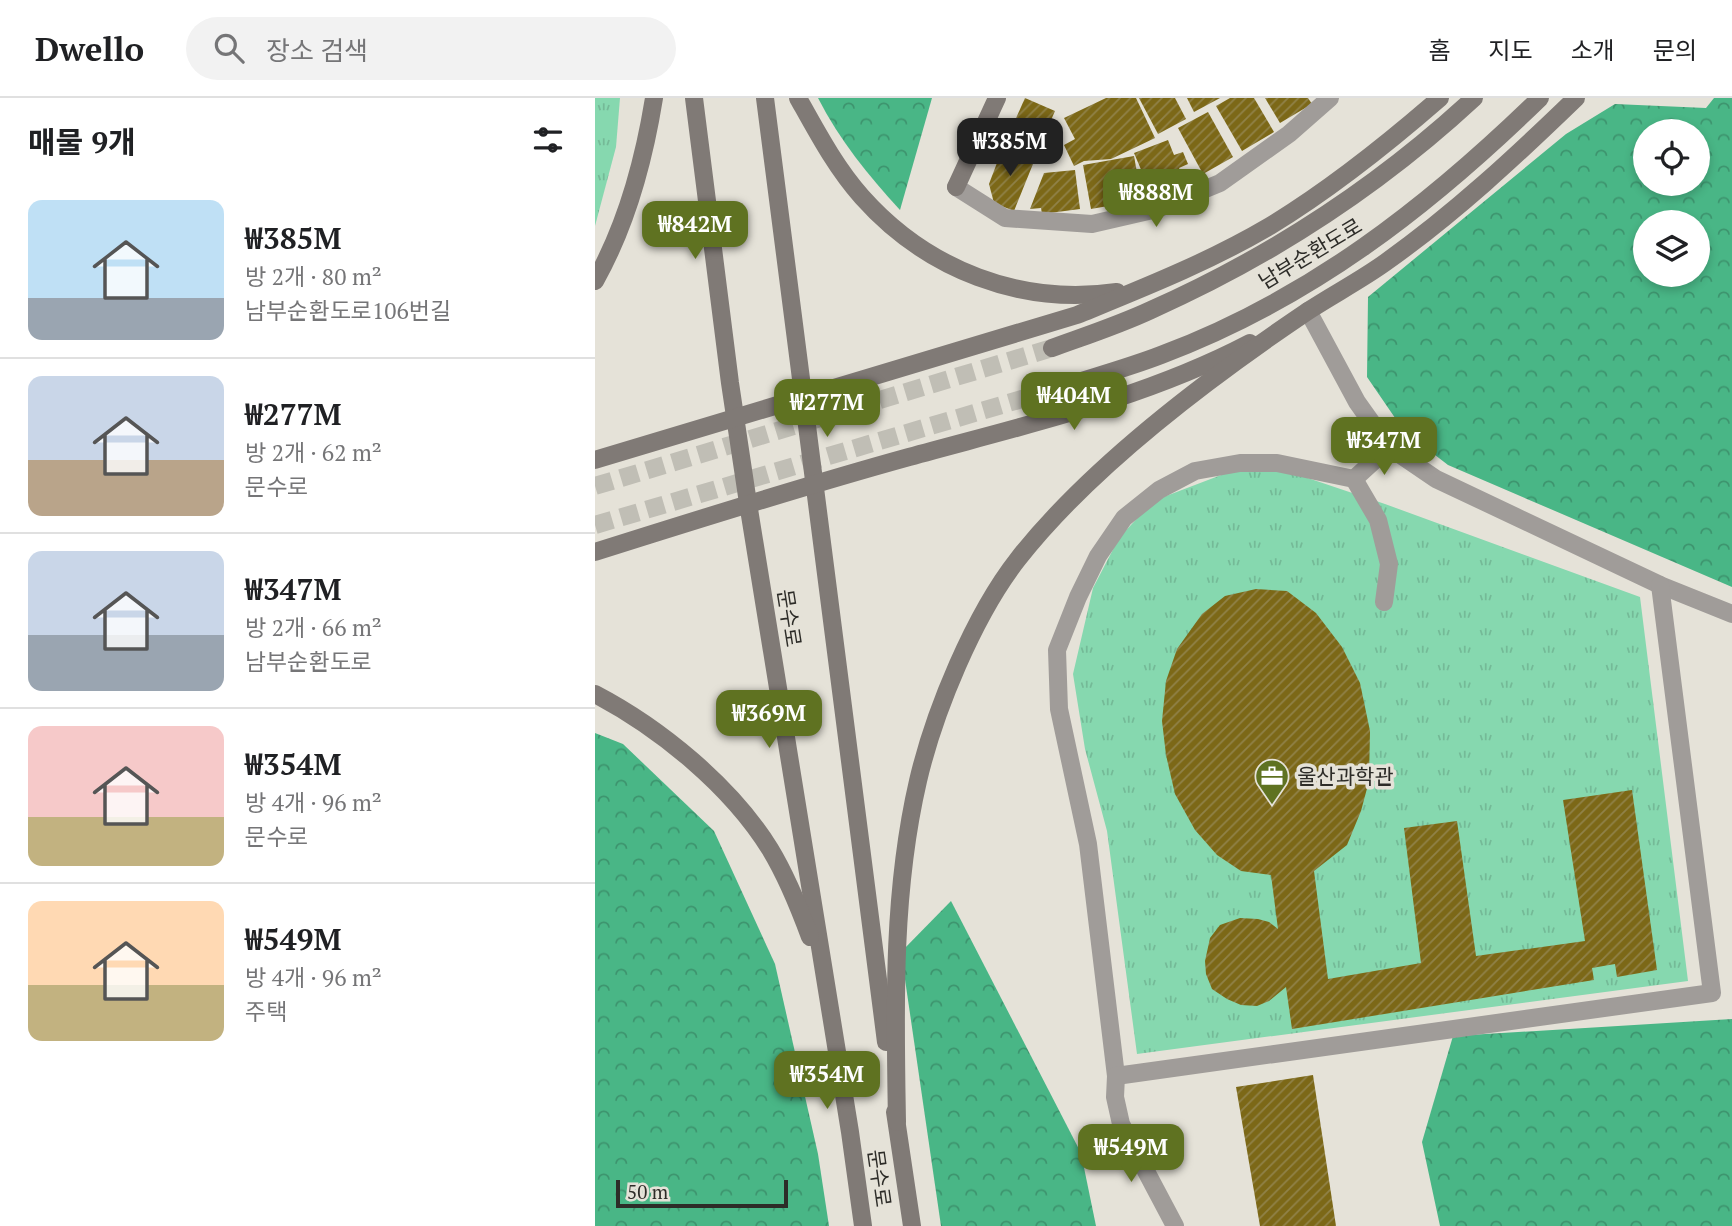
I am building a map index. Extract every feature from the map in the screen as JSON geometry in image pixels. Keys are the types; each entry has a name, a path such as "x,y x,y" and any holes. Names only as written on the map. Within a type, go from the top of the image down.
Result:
{"main road":[{"path":"595,281 623,217 639,165 654,98"},
{"name":"문수로","path":"694,98 748,503 863,1226"},
{"name":"문수로","path":"765,98 813,484 912,1226"},
{"path":"798,98 839,166 862,196 912,243 945,263 1000,286 1036,293 1069,296 1142,289"},
{"path":"956,187 997,98"},
{"path":"595,460 1077,315 1142,289 1207,260 1269,226 1340,181 1440,98"},
{"name":"남부순환도로","path":"1052,348 1149,312 1277,246 1350,200 1473,98"},
{"name":"남부순환도로","path":"1066,386 1162,355 1232,324 1300,289 1376,240 1439,191 1540,98"},
{"path":"595,552 813,484 1102,404 1173,378 1240,347 1308,311 1386,263 1513,160 1576,98"},
{"path":"897,1122 897,926 907,838 918,779 932,732 949,686 988,606 1017,561 1099,473 1204,386 1308,311"},
{"path":"595,694 618,706 693,762 750,821 770,850 788,884 803,917 827,990"}],"street":[{"path":"956,187 1005,218 1092,225 1157,209 1220,183 1289,134 1330,98"},
{"path":"1308,311 1357,401 1389,447 1436,479 1660,585 1732,614"},
{"path":"1354,479 1389,447"},
{"path":"1175,1226 1121,1124 1115,1097 1116,1076 1088,844 1059,709 1058,650 1078,597 1098,556 1124,518 1160,490 1195,471 1240,463 1277,463 1354,479 1378,520 1389,564 1384,601"},
{"path":"1116,1076 1711,993 1660,585"}],"green space":[{"path":"595,98 620,98 616,147 595,226"},
{"path":"818,98 932,98 900,210 855,157"},
{"path":"1714,98 1732,98 1732,587 1448,465 1404,431 1367,377 1368,297 1566,134 1615,104 1706,108"},
{"path":"1281,469 1640,597 1688,981 1137,1054 1107,831 1085,749 1073,674 1093,588 1119,538 1153,501 1229,472"},
{"path":"595,733 623,744 714,831 775,964 818,1154 829,1226 595,1226"},
{"path":"951,901 1081,1153 1096,1226 941,1226 901,952"},
{"path":"1732,1019 1732,1226 1440,1226 1422,1142 1453,1036"}],"building":[{"path":"1025,98 1055,111 1036,154 1006,141"},
{"path":"1106,98 1136,98 1155,138 1111,159 1084,161 1074,166 1064,145 1075,139 1064,118"},
{"path":"1139,98 1175,98 1186,119 1158,134"},
{"path":"1187,98 1220,98 1194,112"},
{"path":"1230,98 1254,98 1274,132 1242,151 1216,106"},
{"path":"1265,98 1308,98 1312,104 1280,123"},
{"path":"1208,112 1233,157 1203,174 1178,128"},
{"path":"1168,140 1174,155 1183,152 1188,164 1179,168 1186,185 1153,198 1134,153"},
{"path":"1003,147 1035,159 1014,211 994,203 989,184"},
{"path":"1134,156 1142,200 1091,209 1083,165"},
{"path":"1075,170 1080,209 1042,214 1041,208 1030,209 1044,173"},
{"name":"울산과학관","path":"1256,589 1287,591 1316,613 1342,647 1360,683 1370,731 1369,781 1361,811 1347,845 1314,871 1328,979 1421,963 1404,828 1457,821 1476,956 1585,941 1563,800 1632,790 1657,970 1617,977 1615,964 1592,968 1594,980 1292,1029 1286,987 1269,1001 1257,1006 1241,1005 1212,989 1206,974 1205,961 1210,938 1220,925 1240,918 1258,919 1269,922 1278,929 1271,875 1241,871 1217,855 1195,830 1175,794 1162,721 1166,681 1177,649 1202,614 1225,596"},
{"path":"1313,1075 1336,1226 1260,1226 1236,1087"}],"tunnel":[{"path":"595,486 1052,348"},
{"path":"595,525 1066,386"}],"place":[{"name":"울산과학관","path":"1272,806"}]}
